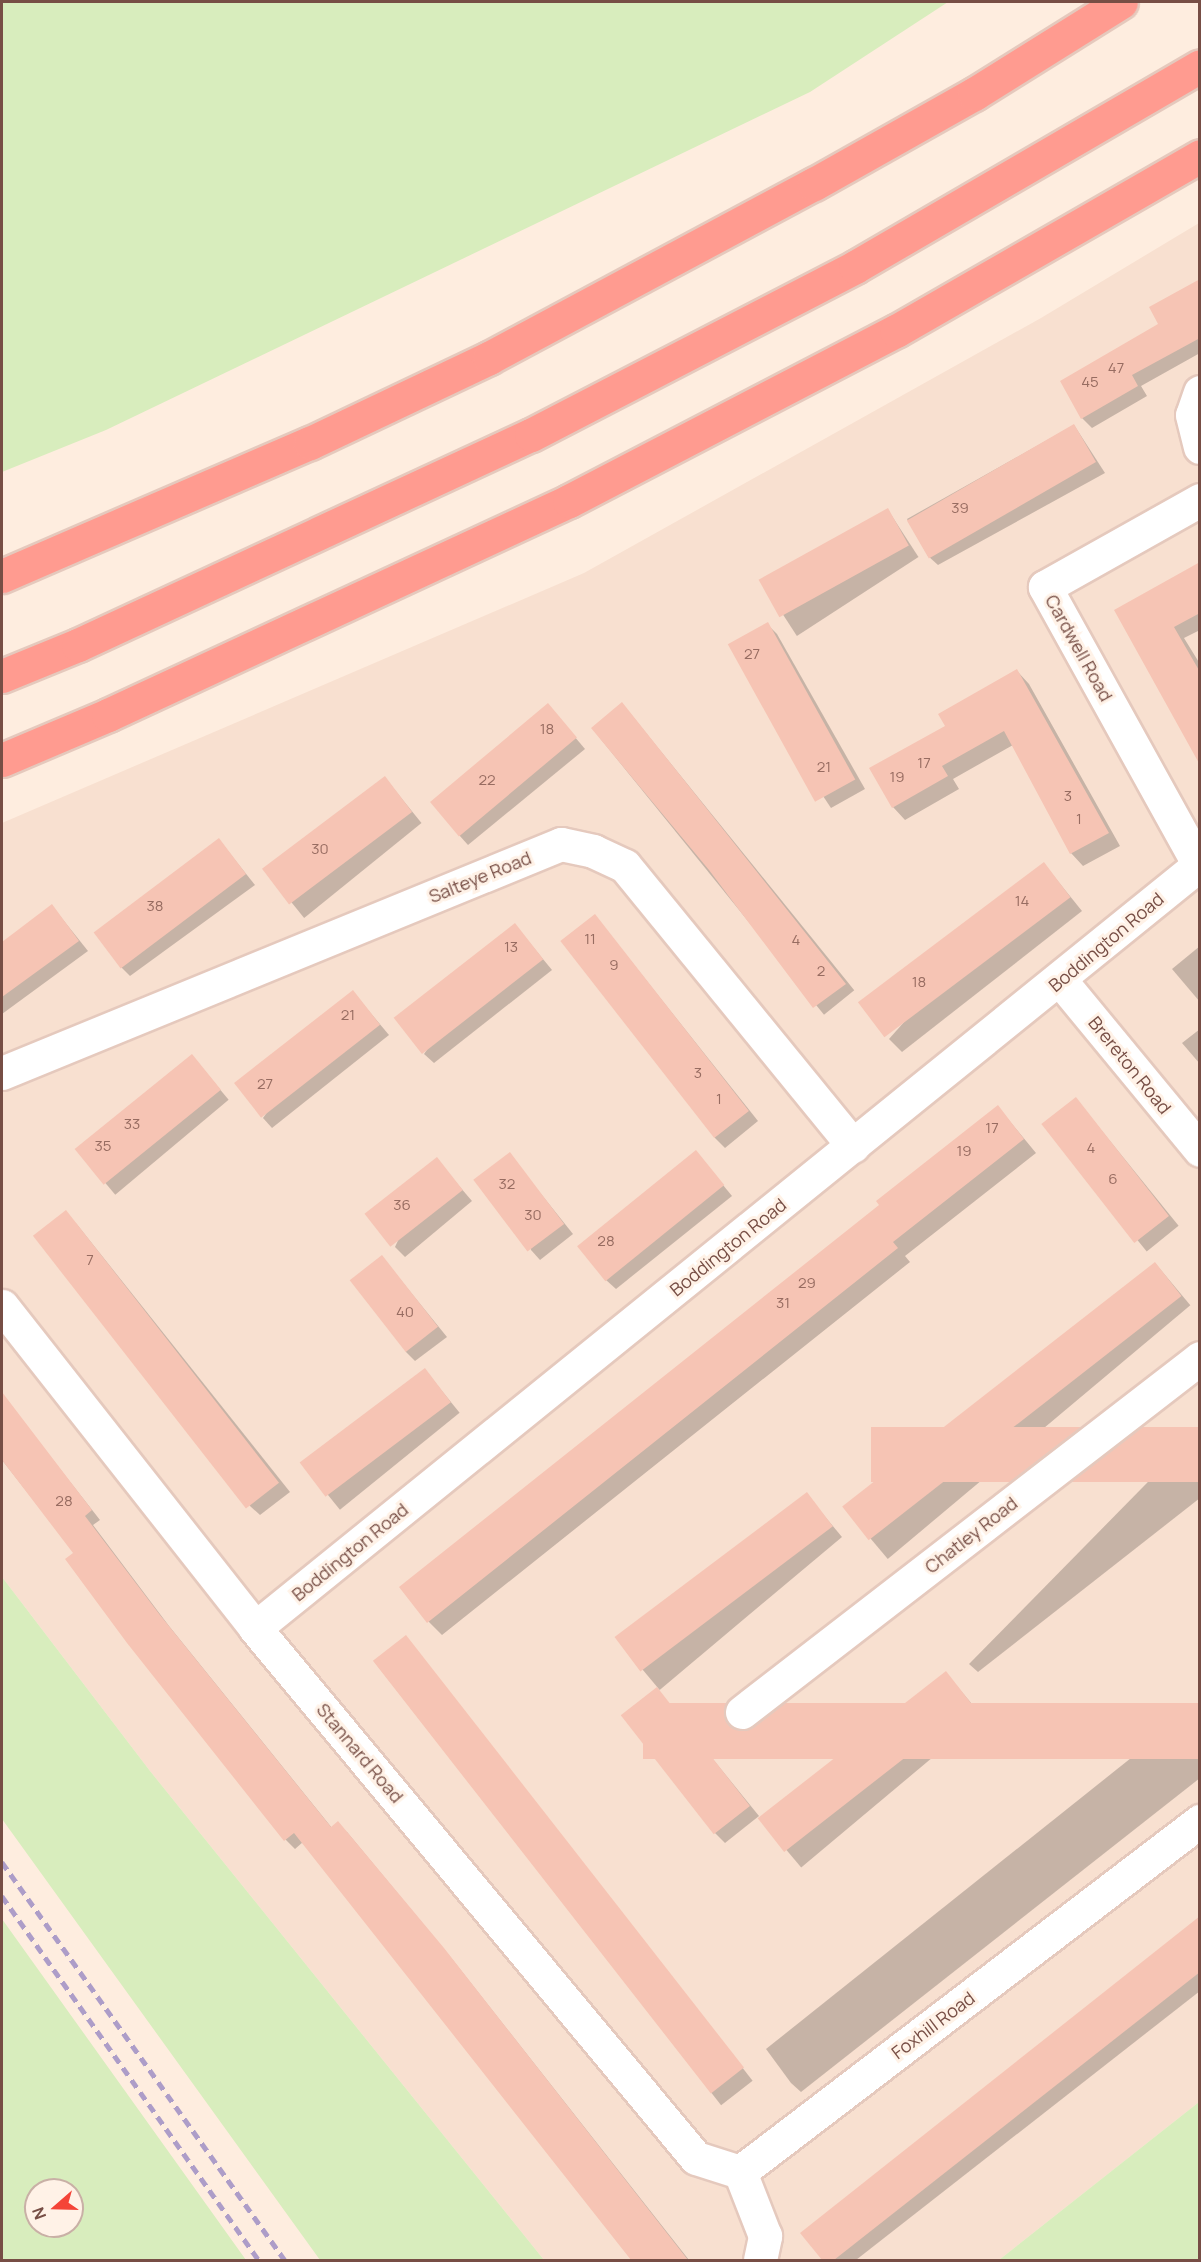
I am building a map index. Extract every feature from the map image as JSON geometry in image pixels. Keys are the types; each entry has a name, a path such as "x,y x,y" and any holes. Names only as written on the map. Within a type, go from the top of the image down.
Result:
{"highway":[{"path":"2,576 310,443 489,358 834,173 974,94 1121,2"},
{"path":"2,676 89,640 531,435 855,267 1200,66"},
{"path":"2,760 343,608 589,490 896,331 1200,156"}],"street":[{"path":"1200,392 1192,414 1200,447"},
{"name":"Cardwell Road","path":"1199,865 1045,587 1200,500"},
{"name":"Salteye Road","path":"2,1073 561,844 593,851 625,866 853,1146"},
{"name":"Boddington Road","path":"255,1628 1060,980 1199,865"},
{"name":"Brereton Road","path":"1060,980 1200,1150"},
{"name":"Stannard Road","path":"2,1306 255,1628 696,2158 740,2172"},
{"name":"Chatley Road","path":"742,1712 1200,1358"},
{"name":"Foxhill Road","path":"740,2172 1200,1821"},
{"path":"740,2172 765,2236 760,2260"}],"shaded area":[{"path":"1199,223 1199,2102 999,2260 544,2260 150,1771 2,1577 2,823 584,573 1041,318"}],"green space":[{"path":"2,2 948,2 810,92 106,430 2,472"},
{"path":"2,1577 150,1771 544,2260 320,2260 2,1819"},
{"path":"2,1919 246,2260 2,2260"},
{"path":"1199,2102 1199,2260 999,2260"}],"building":[{"path":"1200,279 1200,338 1132,375 1138,386 1081,419 1060,381 1158,324 1149,307"},
{"path":"1074,424 1096,462 929,559 907,520"},
{"path":"888,508 909,546 779,617 759,580"},
{"path":"1200,562 1200,613 1174,627 1200,672 1200,765 1114,610"},
{"path":"768,622 855,779 815,802 728,644"},
{"path":"1017,669 1109,833 1070,854 1004,731 942,766 948,776 892,808 869,768 945,726 938,714"},
{"path":"622,702 846,984 813,1008 709,870 591,728"},
{"path":"548,703 577,737 459,836 430,802"},
{"path":"385,776 412,812 289,905 262,869"},
{"path":"219,838 246,874 121,968 94,932"},
{"path":"1044,862 1070,897 884,1037 858,1002"},
{"path":"52,904 79,941 2,997 2,942"},
{"path":"595,914 749,1111 714,1138 560,941"},
{"path":"515,923 543,959 422,1054 394,1018"},
{"path":"353,990 380,1025 261,1118 234,1083"},
{"path":"192,1054 221,1090 104,1185 75,1149"},
{"path":"1076,1097 1169,1216 1134,1243 1041,1124"},
{"path":"998,1105 1024,1139 893,1242 898,1248 427,1623 399,1587 879,1205 876,1201"},
{"path":"696,1150 724,1185 605,1281 577,1246"},
{"path":"510,1152 564,1224 527,1252 473,1180"},
{"path":"437,1157 463,1190 390,1247 365,1214"},
{"path":"66,1210 279,1483 246,1509 33,1236"},
{"path":"382,1255 438,1327 406,1352 350,1280"},
{"path":"1155,1262 1181,1296 869,1540 842,1506"},
{"path":"425,1368 451,1402 325,1497 300,1462"},
{"path":"2,1392 92,1510 85,1516 160,1615 331,1827 338,1821 444,1948 688,2260 631,2260 294,1833 284,1841 127,1643 65,1559 73,1553 2,1460"},
{"path":"871,1427 1200,1427 1200,1482 871,1482"},
{"path":"807,1492 833,1526 640,1671 615,1637"},
{"path":"406,1635 744,2068 711,2093 373,1661"},
{"path":"946,1671 972,1705 784,1852 758,1818"},
{"path":"657,1687 750,1806 714,1834 621,1715"},
{"path":"643,1703 1200,1703 1200,1759 643,1759"},
{"path":"1200,1916 1200,1972 834,2260 822,2260 800,2233"}],"railway":[{"path":"2,1862 285,2260"},
{"path":"2,1896 259,2260"}]}
